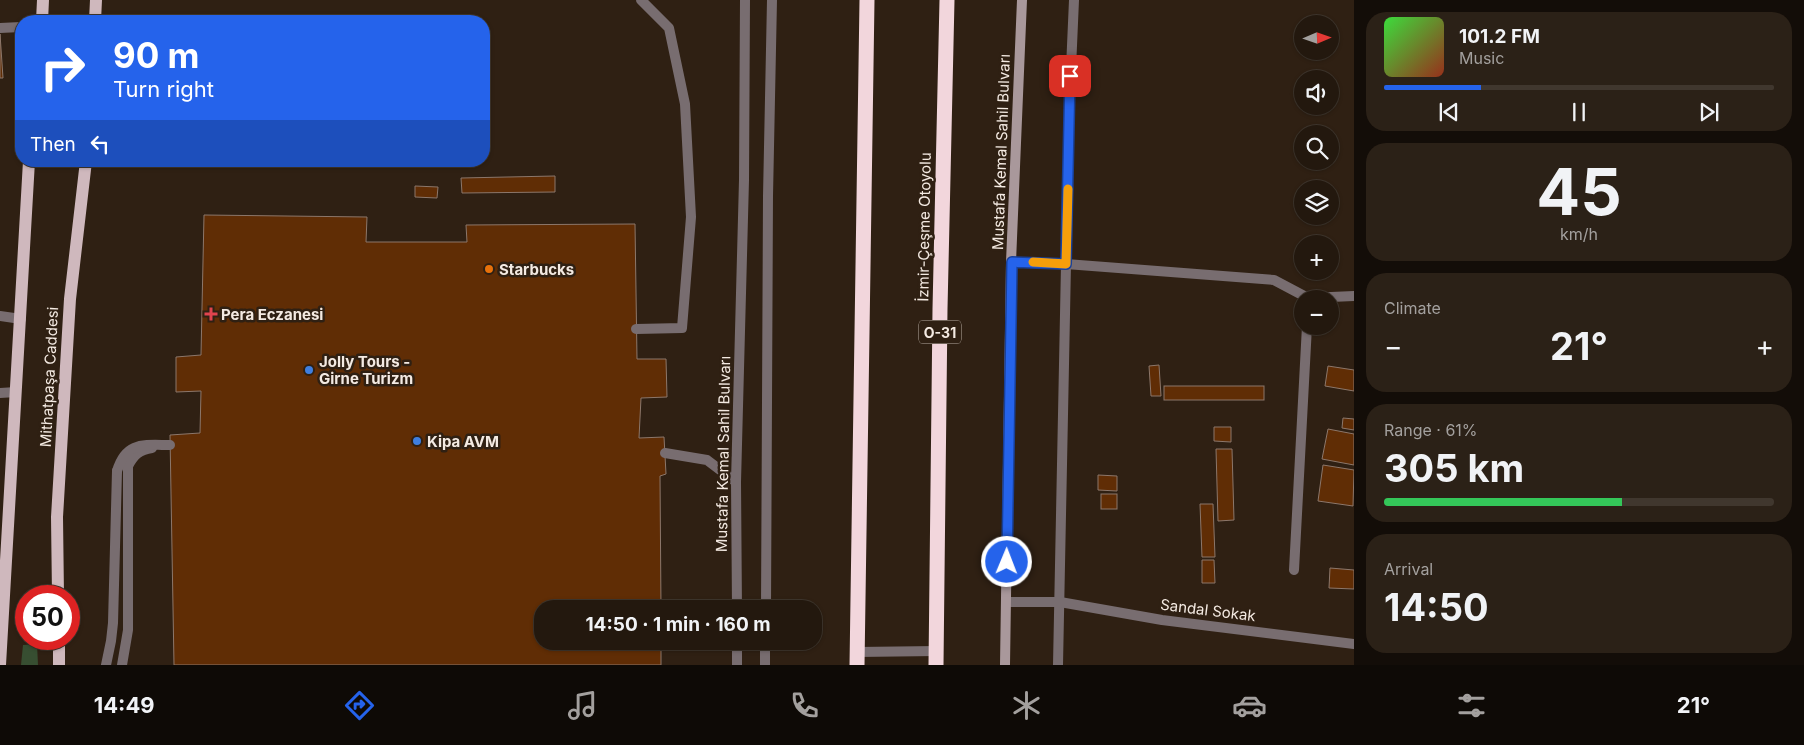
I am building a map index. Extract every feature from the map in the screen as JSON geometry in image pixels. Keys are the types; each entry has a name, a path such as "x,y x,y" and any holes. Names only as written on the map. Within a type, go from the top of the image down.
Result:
{"highway":[{"path":"857,658 866,0"},
{"name":"İzmir-Çeşme Otoyolu","path":"937,658 940,299 947,0"}],"main road":[{"path":"42,15 43,0"},
{"path":"95,15 96,0"},
{"name":"Mustafa Kemal Sahil Bulvarı","path":"1005,665 1012,262 1022,0"},
{"name":"Mithatpaşa Caddesi","path":"0,665 30,167"},
{"name":"Mithatpaşa Caddesi","path":"58,585 57,517 70,309 85,167"},
{"path":"59,650 59,665"}],"street":[{"path":"636,329 682,328 691,217 685,104 669,28 641,0"},
{"name":"Mustafa Kemal Sahil Bulvarı","path":"737,600 736,482 744,180 745,0"},
{"path":"766,600 768,206 772,0"},
{"path":"1058,665 1069,114 1074,0"},
{"path":"0,28 15,27"},
{"path":"1012,262 1066,264 1274,280 1294,291"},
{"path":"1339,297 1354,296"},
{"path":"0,316 21,319"},
{"path":"1294,570 1307,335"},
{"path":"0,394 16,392"},
{"path":"106,665 113,623 117,471 120,460 129,451 142,445 170,446 142,450 132,458 128,466 128,630 122,665"},
{"path":"665,453 707,460 736,482"},
{"name":"Sandal Sokak","path":"1006,602 1060,602 1162,620 1354,644"},
{"path":"737,650 737,665"},
{"path":"765,650 765,665"},
{"path":"857,658 937,658"}],"green space":[{"path":"22,650 37,650 38,665 21,665"}],"building":[{"path":"0,34 3,78 0,78"},
{"path":"555,176 555,192 462,193 461,178"},
{"path":"415,186 438,187 437,198 415,197"},
{"name":"Kipa AVM","path":"204,215 367,217 366,242 467,242 466,225 635,224 637,359 666,359 667,397 641,398 639,438 664,437 666,474 660,476 661,600 534,600 534,650 661,650 661,665 174,665 170,435 200,433 201,391 176,392 176,357 201,355"},
{"path":"1159,365 1161,396 1151,396 1149,366"},
{"path":"1328,366 1354,370 1354,391 1325,386"},
{"path":"1164,386 1264,386 1264,400 1164,400"},
{"path":"1343,418 1354,419 1354,430 1342,428"},
{"path":"1214,427 1231,427 1231,442 1214,441"},
{"path":"1328,429 1354,434 1354,465 1322,459"},
{"path":"1216,449 1232,449 1234,520 1218,521"},
{"path":"1323,465 1354,470 1353,506 1318,501"},
{"path":"1098,475 1117,476 1117,491 1098,490"},
{"path":"1101,494 1117,494 1117,509 1101,509"},
{"path":"1200,504 1213,504 1215,557 1202,557"},
{"path":"1202,560 1214,560 1215,583 1202,583"},
{"path":"1330,568 1354,570 1354,589 1329,588"}],"slow traffic":[{"path":"1033,262 1066,264 1068,189"}],"place":[{"name":"Starbucks","path":"489,269"},
{"name":"Pera Eczanesi","path":"211,314"},
{"name":"Jolly Tours - Girne Turizm","path":"309,370"},
{"name":"Kipa AVM","path":"417,441"}],"route":[{"path":"1007,562 1012,262 1066,264 1070,76"}]}
